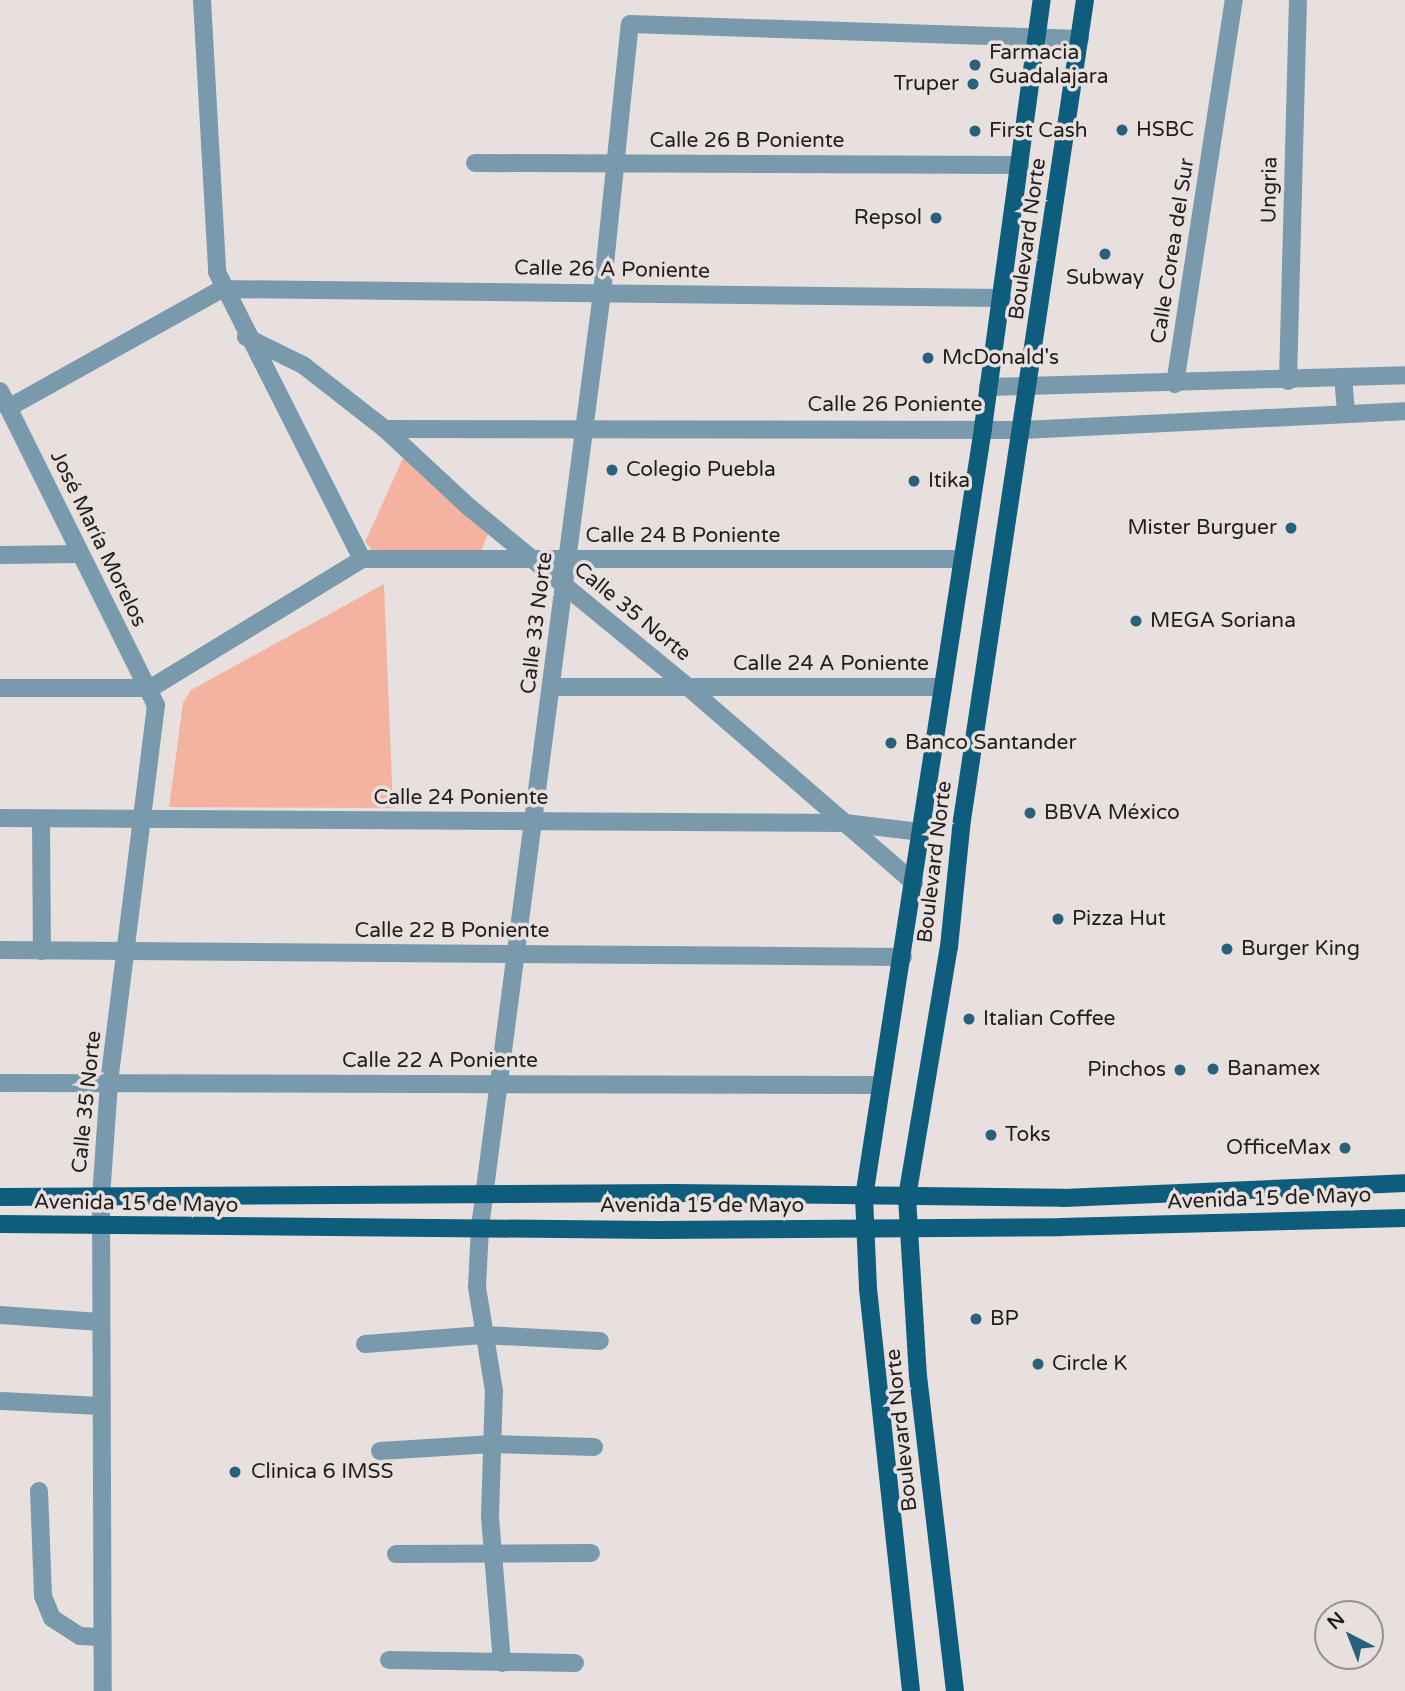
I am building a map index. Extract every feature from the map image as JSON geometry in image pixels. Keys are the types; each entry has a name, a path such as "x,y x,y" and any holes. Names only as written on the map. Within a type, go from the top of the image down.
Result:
{"main road":[{"name":"Boulevard Norte","path":"912,1691 862,1228 864,1197 983,428 1042,0"},
{"name":"Boulevard Norte","path":"955,1691 918,1377 906,1228 907,1197 949,947 967,782 1023,430 1085,0"},
{"name":"Avenida 15 de Mayo","path":"0,1197 487,1194 1064,1198 1405,1184"},
{"name":"Avenida 15 de Mayo","path":"0,1224 101,1224 274,1230 480,1227 906,1228 1405,1218"}],"street":[{"path":"0,688 151,688 362,559 222,289 214,253 202,0"},
{"name":"Calle Corea del Sur","path":"1175,384 1234,0"},
{"name":"Ungria","path":"1288,381 1298,0"},
{"name":"Calle 33 Norte","path":"502,1663 492,1553 494,1391 477,1287 480,1227 502,1084 602,293 630,24 1038,34"},
{"path":"1038,34 1080,39"},
{"name":"Calle 26 B Poniente","path":"475,163 1020,165"},
{"path":"8,408 222,289"},
{"name":"Calle 26 A Poniente","path":"222,289 1002,298"},
{"name":"Calle 35 Norte","path":"246,337 303,365 385,429 565,587 688,687 914,883"},
{"name":"Calle 26 Poniente","path":"988,387 1288,381 1405,375"},
{"path":"1343,377 1346,413"},
{"name":"José María Morelos","path":"0,391 135,667 151,688"},
{"name":"Calle 26 Poniente","path":"385,429 1023,430 1405,411"},
{"path":"0,555 80,554"},
{"name":"Calle 24 B Poniente","path":"362,559 961,559"},
{"name":"Calle 24 A Poniente","path":"552,687 943,687"},
{"name":"Calle 35 Norte","path":"103,1691 100,1637 101,1197 109,1083 145,820 156,717 151,688"},
{"name":"Calle 24 Poniente","path":"0,818 845,823 922,832"},
{"path":"41,819 42,951"},
{"name":"Calle 22 B Poniente","path":"0,950 903,957"},
{"name":"Calle 22 A Poniente","path":"0,1083 880,1086"},
{"path":"0,1315 100,1322"},
{"path":"365,1344 483,1335 600,1341"},
{"path":"2,1401 100,1406"},
{"path":"380,1451 492,1444 594,1447"},
{"path":"40,1491 43,1596 52,1618 80,1636 100,1637"},
{"path":"396,1554 591,1553"},
{"path":"389,1660 575,1663"}],"shaded area":[{"path":"404,456 488,534 481,551 375,553 365,542"},
{"path":"384,584 393,808 169,807 183,703 191,690"}],"place":[{"name":"Farmacia Guadalajara","path":"975,65"},
{"name":"Truper","path":"973,84"},
{"name":"HSBC","path":"1122,130"},
{"name":"First Cash","path":"975,131"},
{"name":"Repsol","path":"936,218"},
{"name":"Subway","path":"1105,254"},
{"name":"McDonald's","path":"928,358"},
{"name":"Colegio Puebla","path":"612,470"},
{"name":"Itika","path":"914,481"},
{"name":"Mister Burguer","path":"1291,528"},
{"name":"MEGA Soriana","path":"1136,621"},
{"name":"Banco Santander","path":"891,743"},
{"name":"BBVA México","path":"1030,813"},
{"name":"Pizza Hut","path":"1058,919"},
{"name":"Burger King","path":"1227,949"},
{"name":"Italian Coffee","path":"969,1019"},
{"name":"Banamex","path":"1213,1069"},
{"name":"Pinchos","path":"1180,1070"},
{"name":"Toks","path":"991,1135"},
{"name":"OfficeMax","path":"1345,1148"},
{"name":"BP","path":"976,1319"},
{"name":"Circle K","path":"1038,1364"},
{"name":"Clinica 6 IMSS","path":"235,1472"}]}
